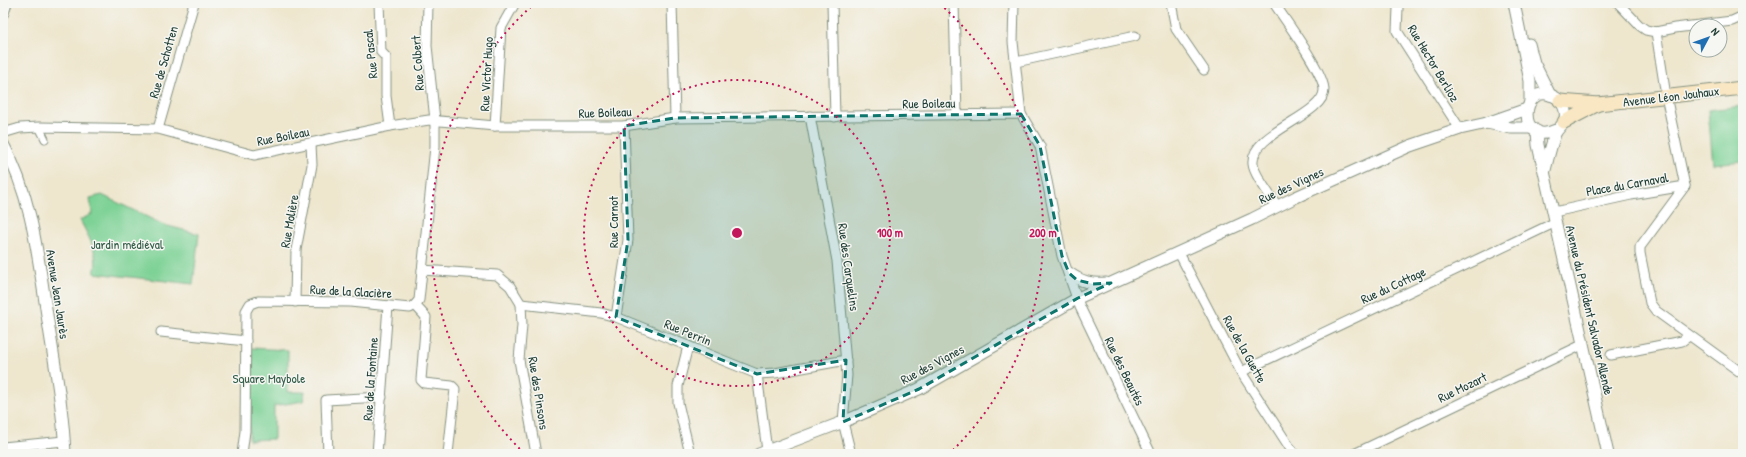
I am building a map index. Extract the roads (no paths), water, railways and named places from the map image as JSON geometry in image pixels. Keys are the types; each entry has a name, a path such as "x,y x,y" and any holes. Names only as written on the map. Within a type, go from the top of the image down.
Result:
{"main road":[{"name":"Avenue Léon Jouhaux","path":"1555,98 1598,104 1743,88"},
{"name":"Avenue Léon Jouhaux","path":"1560,126 1598,104"}],"street":[{"path":"3,13 6,3"},
{"name":"Rue de Schotten","path":"158,129 194,3"},
{"name":"Rue Pascal","path":"379,3 381,52 386,57 386,96 390,126"},
{"name":"Rue Colbert","path":"428,3 427,46 435,120"},
{"name":"Rue Victor Hugo","path":"495,126 501,28 515,3"},
{"path":"672,3 675,118"},
{"path":"832,3 835,117"},
{"path":"954,3 957,115"},
{"path":"1014,3 1013,42 1021,114 1040,146 1062,256 1078,298"},
{"path":"1171,3 1176,29 1204,70"},
{"path":"1274,3 1320,74 1324,90 1319,103 1265,140 1257,150 1253,163 1255,171 1277,206"},
{"path":"1514,3 1530,81 1527,119 1535,130 1550,133 1560,126 1565,110 1555,98 1534,63 1527,39 1517,16"},
{"path":"1618,3 1646,30 1656,32 1675,28 1732,21 1743,16"},
{"name":"Rue Hector Berlioz","path":"1398,8 1397,31 1460,129"},
{"name":"Place du Carnaval","path":"1555,217 1631,195 1685,186 1666,96 1656,32"},
{"path":"1016,62 1134,36"},
{"path":"1528,105 1539,95 1555,98"},
{"name":"Rue des Vignes","path":"763,452 843,422 919,389 1078,298 1179,253 1277,206 1410,146 1460,129 1487,123 1528,105"},
{"name":"Rue Boileau","path":"3,133 20,128 39,127 158,129 254,155 390,126 435,120 495,126 624,126 675,118 1021,114"},
{"name":"Rue des Carquelins","path":"810,116 837,261 847,375 843,422 851,454"},
{"path":"435,120 435,147 420,300 415,306 426,317 421,380 424,383 452,386 455,389 448,454"},
{"name":"Rue des Vignes","path":"1487,123 1511,128 1535,130"},
{"name":"Rue Carnot","path":"616,317 628,240 624,126"},
{"name":"Avenue du Président Salvador Allende","path":"1544,173 1560,126"},
{"path":"39,127 45,139"},
{"name":"Avenue du Président Salvador Allende","path":"1535,130 1608,454"},
{"name":"Avenue Jean Jaurès","path":"3,144 17,175 33,228 54,362 65,454"},
{"name":"Rue Molière","path":"295,302 296,250 312,165 311,144"},
{"path":"1685,186 1645,238 1640,247 1650,303 1656,312 1743,374"},
{"name":"Rue du Cottage","path":"1240,372 1555,217"},
{"name":"Rue de la Guette","path":"1179,253 1240,372 1294,454"},
{"name":"Rue des Pinsons","path":"422,270 497,275 510,286 521,304 522,325 519,360 536,454"},
{"name":"Rue des Vignes","path":"1069,273 1077,280 1093,284 1111,283"},
{"name":"Rue des Beautés","path":"1078,298 1080,307 1152,454"},
{"name":"Rue de la Glacière","path":"242,454 245,431 246,312 250,304 258,301 350,302 410,308 415,306"},
{"name":"Rue Perrin","path":"521,304 601,313 616,317 757,374 775,373 846,360"},
{"name":"Rue de la Fontaine","path":"377,454 388,306"},
{"path":"161,332 246,341"},
{"path":"1610,355 1682,341 1689,336"},
{"name":"Rue Mozart","path":"1354,454 1582,344"},
{"path":"688,346 678,386 678,402 690,454"},
{"path":"757,374 763,452"},
{"path":"328,454 326,400 382,397"},
{"path":"3,447 64,441"}],"park label":[{"name":"Jardin médiéval","path":"127,244"},
{"name":"Square Maybole","path":"269,378"}]}
